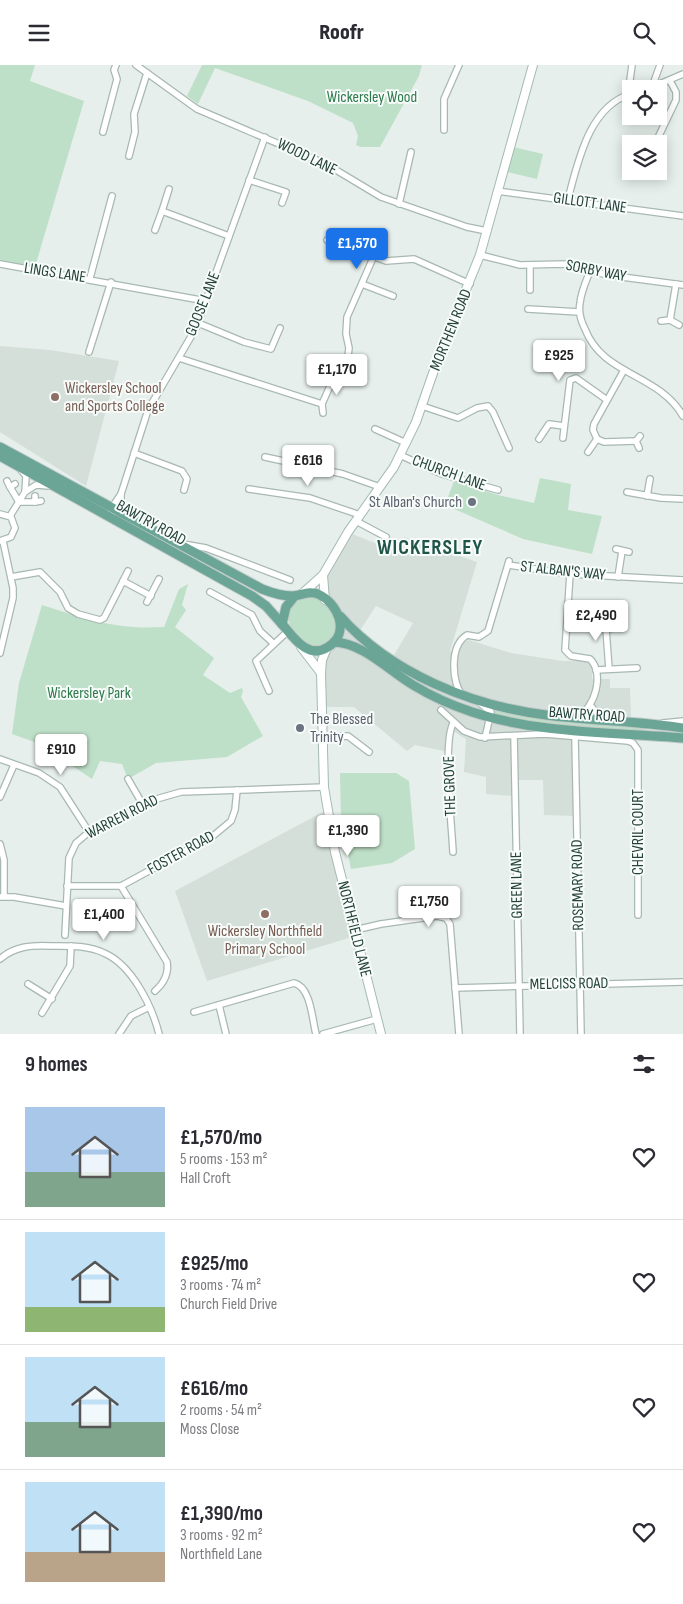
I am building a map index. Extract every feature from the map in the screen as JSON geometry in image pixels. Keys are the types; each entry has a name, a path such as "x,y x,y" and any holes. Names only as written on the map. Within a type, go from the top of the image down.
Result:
{"main road":[{"name":"MORTHEN ROAD","path":"304,593 323,575 406,443 480,255 533,65"},
{"name":"BAWTRY ROAD","path":"0,447 220,567 271,593 294,597"},
{"name":"BAWTRY ROAD","path":"0,456 52,487 255,598 285,627"},
{"path":"323,575 325,599"},
{"path":"299,644 315,651 330,645 340,631 340,616 325,599 317,594 304,593 294,597 286,607 285,627 321,673"},
{"name":"BAWTRY ROAD","path":"340,616 362,639 387,657 437,685 464,696 535,713 683,728"},
{"name":"BAWTRY ROAD","path":"330,645 353,645 423,691 490,717 538,727 683,738"},
{"name":"NORTHFIELD LANE","path":"330,645 322,660 321,673 324,787 335,852 381,1034"}],"street":[{"path":"102,132 116,83 114,70 116,65"},
{"name":"WOOD LANE","path":"136,65 197,109 326,164 381,197 487,231"},
{"path":"444,130 444,99 459,65"},
{"path":"630,80 632,65"},
{"path":"653,80 660,65"},
{"path":"129,157 136,132 134,114 147,73"},
{"path":"667,82 683,74"},
{"path":"660,135 676,100 676,92 670,81"},
{"path":"568,199 581,154 590,134 611,104 622,98"},
{"path":"435,120 443,120"},
{"name":"GOOSE LANE","path":"121,513 121,494 148,410 198,323 265,137"},
{"path":"399,204 411,151"},
{"path":"249,180 286,192 282,203"},
{"path":"155,230 170,189"},
{"name":"GILLOTT LANE","path":"497,191 568,199 683,216"},
{"path":"90,279 112,196"},
{"path":"162,211 229,236"},
{"path":"327,240 373,258 386,261 414,259 470,284"},
{"name":"SORBY WAY","path":"480,255 530,266 557,263 590,271 683,285"},
{"path":"323,413 322,404 334,377 346,362 349,348 346,334 347,317 373,258"},
{"name":"LINGS LANE","path":"0,264 206,301"},
{"path":"530,266 530,290"},
{"path":"590,271 581,295 579,312 586,333 596,351 624,370 660,390 683,414"},
{"name":"LINGS LANE","path":"90,352 111,283"},
{"path":"362,284 393,296"},
{"path":"670,321 676,284"},
{"path":"528,309 579,312"},
{"path":"661,321 670,321 679,325"},
{"path":"198,323 244,342 272,349 280,328"},
{"path":"179,358 322,404"},
{"path":"597,439 593,430 594,424 624,370"},
{"path":"563,438 569,382 572,378 576,378 608,400"},
{"path":"422,406 458,418 477,408 488,406 493,412 509,448"},
{"path":"539,439 549,424 564,425"},
{"path":"375,429 406,443"},
{"path":"636,441 640,436"},
{"path":"597,439 604,441 636,441"},
{"path":"588,452 597,439"},
{"path":"636,441 638,448"},
{"path":"134,453 182,471 187,479 184,490"},
{"name":"CHURCH LANE","path":"400,455 442,474 498,491"},
{"path":"265,457 343,474 380,487"},
{"path":"20,468 26,476 25,492"},
{"path":"647,496 650,479"},
{"path":"11,484 19,502"},
{"path":"10,516 25,492 36,485 52,487"},
{"path":"249,489 310,498 358,518 386,537"},
{"path":"627,492 683,499"},
{"name":"GOOSE LANE","path":"111,508 121,494"},
{"path":"19,502 37,500"},
{"path":"111,508 112,516 120,524"},
{"path":"0,513 10,516 14,521 14,532 11,537 2,541 13,588 12,607 0,651"},
{"name":"BAWTRY ROAD","path":"172,542 206,548 290,581"},
{"name":"ST ALBAN'S WAY","path":"618,577 622,551"},
{"path":"220,567 225,556"},
{"name":"ST ALBAN'S WAY","path":"456,681 453,666 459,643 467,635 479,637 488,631 508,563 570,575 683,580"},
{"path":"11,577 40,571 60,592 65,603 72,611 100,620 104,618 128,571"},
{"path":"570,575 565,650 571,656 590,659 596,670 596,693 585,713 573,718"},
{"path":"147,602 159,579"},
{"path":"123,581 151,595"},
{"path":"210,592 252,615 260,631 273,643"},
{"path":"609,669 606,629 614,628 613,617"},
{"path":"269,691 256,661 285,627"},
{"path":"596,670 637,668"},
{"path":"437,685 456,681 464,696"},
{"name":"BAWTRY ROAD","path":"464,696 488,708 490,717"},
{"path":"590,705 596,715 606,721"},
{"name":"BAWTRY ROAD","path":"441,710 464,731 485,738 526,734 628,741 633,743 638,750"},
{"path":"479,714 486,728"},
{"path":"485,738 490,717"},
{"name":"BAWTRY ROAD","path":"656,725 683,721"},
{"name":"THE GROVE","path":"453,852 448,767 450,728 454,722"},
{"path":"323,737 348,736 369,752"},
{"name":"GREEN LANE","path":"514,736 520,1034"},
{"name":"ROSEMARY ROAD","path":"575,737 581,1034"},
{"name":"CHEVRIL COURT","path":"638,750 638,915"},
{"path":"0,759 39,773 60,787 89,832"},
{"path":"0,797 14,765"},
{"path":"128,779 143,805"},
{"name":"WARREN ROAD","path":"65,935 71,851 81,837 89,832 160,797 181,792 324,787"},
{"name":"FOSTER ROAD","path":"67,886 121,886 225,828 236,810 237,790"},
{"path":"0,844 4,859 2,896 66,906"},
{"path":"121,886 167,962 167,974 161,986 155,991"},
{"path":"446,902 446,918 450,924 459,1034"},
{"path":"355,930 381,924 437,916 446,918"},
{"path":"0,959 16,949 29,946 95,949 110,955 132,978 149,1007 160,1034"},
{"path":"42,1013 70,966 71,947"},
{"name":"MELCISS ROAD","path":"455,988 683,982"},
{"path":"28,983 52,999"},
{"path":"194,1012 294,983 300,984 306,992 316,1034"},
{"path":"219,1005 226,1034"},
{"path":"119,1034 131,1016 149,1007"},
{"path":"323,1034 377,1019"}],"shaded area":[{"name":"Wickersley School and Sports College","path":"0,346 50,350 119,361 86,486 0,432"},
{"path":"352,534 398,552 404,537 477,562 450,651 456,654 460,644 469,640 511,653 563,661 585,661 589,663 592,669 592,679 610,679 610,688 630,688 632,745 575,737 576,816 544,815 543,780 515,780 515,796 486,794 486,777 464,772 466,739 451,730 449,752 415,745 407,751 354,707 325,707 323,668 327,656 341,638 324,581 340,549 342,550","holes":["376,606 413,623 393,657 359,632"]},
{"name":"Wickersley Northfield Primary School","path":"323,812 352,937 207,981 175,891"}],"green space":[{"path":"0,65 35,65 30,81 84,101 35,267 0,260"},
{"name":"Wickersley Wood","path":"202,65 422,65 419,76 380,147 361,147 356,145 358,136 353,123 308,101 215,68 198,104 187,96"},
{"path":"513,147 543,154 537,179 507,172"},
{"path":"540,478 571,484 568,510 602,516 592,554 523,539 445,505 454,481 498,495 534,503"},
{"name":"Wickersley Park","path":"188,584 182,605 186,610 175,627 214,658 203,675 230,693 242,688 241,697 263,736 227,757 156,763 128,779 122,764 100,761 92,779 40,744 12,734 19,683 42,605 87,619 116,625 164,627 179,589"},
{"path":"310,596 323,603 329,609 335,623 333,637 327,643 317,646 307,644 298,637 292,629 288,618 289,609 296,601"},
{"path":"491,709 546,719 646,728 646,732 548,725 494,716"},
{"path":"340,773 396,773 409,781 415,849 392,863 351,869 341,819"}],"place":[{"name":"Wickersley School and Sports College","path":"55,397"},
{"name":"St Alban's Church","path":"472,502"},
{"name":"The Blessed Trinity","path":"300,728"},
{"name":"Wickersley Northfield Primary School","path":"265,914"}],"district":[{"name":"WICKERSLEY","path":"430,547"}]}
